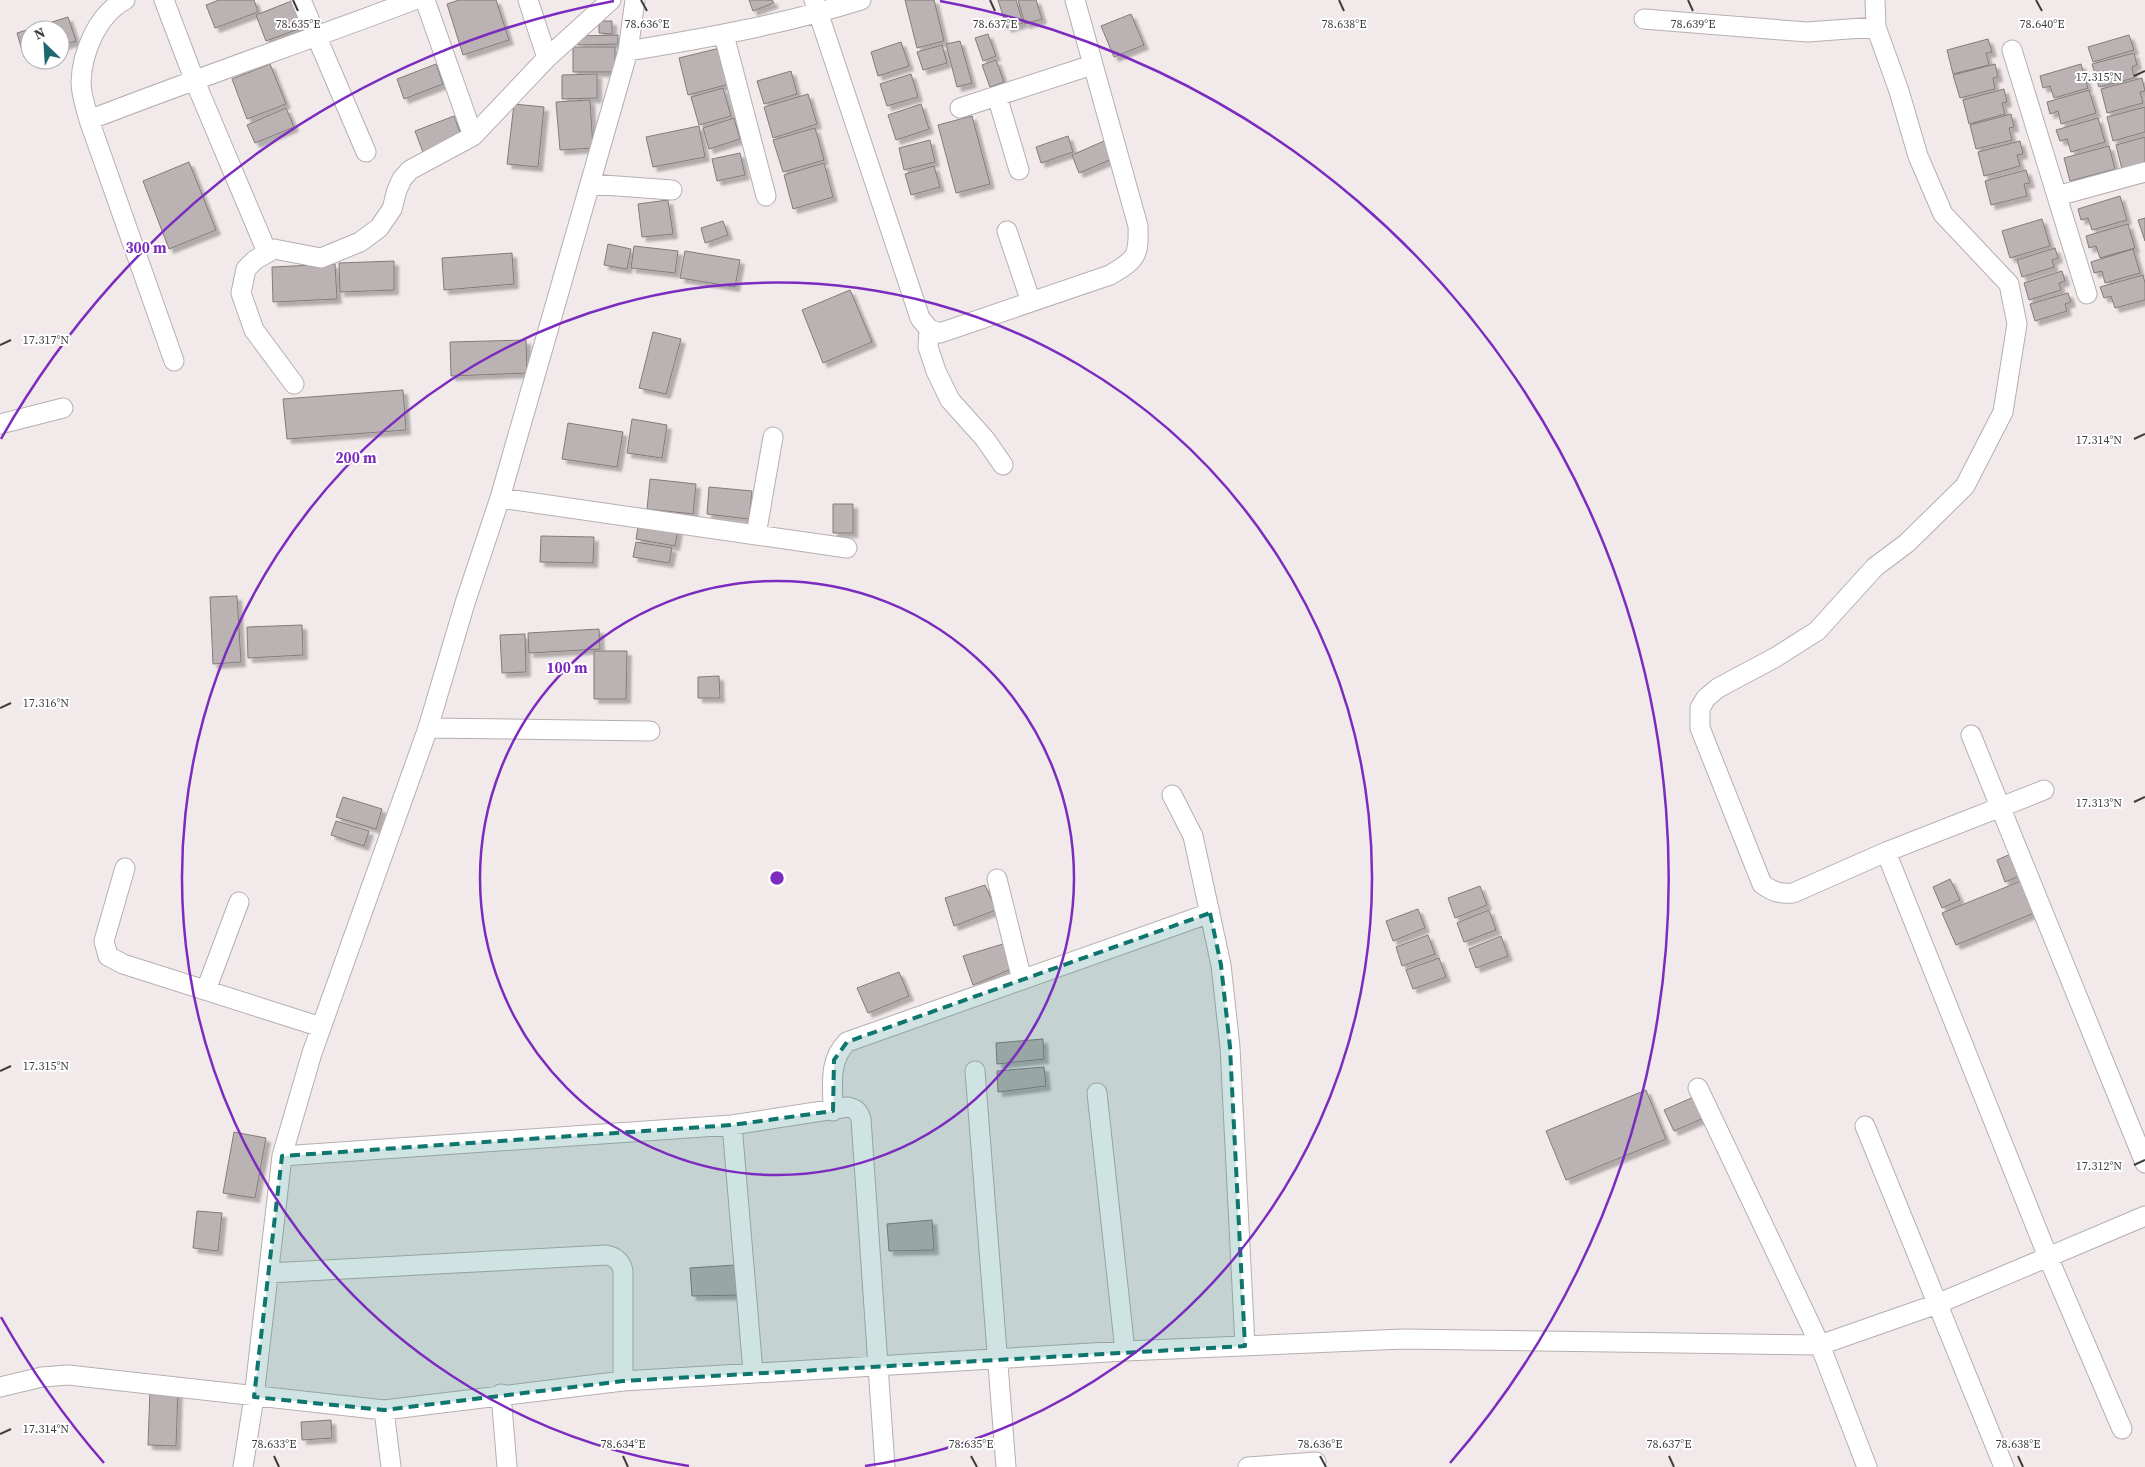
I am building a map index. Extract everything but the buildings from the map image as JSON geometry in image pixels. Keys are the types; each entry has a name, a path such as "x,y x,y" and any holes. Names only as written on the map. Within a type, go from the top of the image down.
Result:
{"street":[{"path":"125,0 119,4 95,31 85,60 81,82 89,120 174,361"},
{"path":"164,0 194,79 267,252"},
{"path":"302,0 366,152"},
{"path":"89,120 194,79 414,0"},
{"path":"425,0 472,136"},
{"path":"528,0 547,58"},
{"path":"294,384 254,330 241,293 246,269 267,252 281,250 321,258 360,242 379,228 392,209 402,179 410,170 472,136 547,58 611,0"},
{"path":"628,51 724,35 816,7 861,0"},
{"path":"816,7 920,318 929,329 940,333 1110,275 1129,264 1139,249 1138,226 1074,0"},
{"path":"1875,0 1876,27 1899,92 1918,156 1943,214 2008,284 2017,324 2004,412 1965,486 1907,543 1875,567 1818,631 1776,657 1718,688 1706,698 1700,708 1700,728 1762,884 1771,891 1781,894 1793,894 1886,852 2044,790"},
{"path":"243,1467 254,1397 282,1156 321,1027 428,728 464,602 500,498 628,51 632,5"},
{"path":"1644,19 1807,32 1876,27"},
{"path":"724,35 766,196"},
{"path":"2012,50 2087,294"},
{"path":"960,108 1092,65"},
{"path":"997,96 1019,170"},
{"path":"2057,196 2145,172"},
{"path":"590,184 672,190"},
{"path":"1007,231 1031,302"},
{"path":"929,329 928,347 936,371 950,400 985,439 1003,465"},
{"path":"0,424 63,408"},
{"path":"756,535 773,437"},
{"path":"500,498 847,548"},
{"path":"428,728 650,731"},
{"path":"1971,735 2145,1164"},
{"path":"1172,794 1193,836 1221,965 1230,1047 1245,1346"},
{"path":"1886,852 2048,1257 2122,1429"},
{"path":"125,868 104,941 108,956 123,964 321,1027"},
{"path":"998,879 1022,980"},
{"path":"206,990 239,902"},
{"path":"832,1111 834,1060 838,1050 847,1042 1210,913"},
{"path":"975,1071 1006,1467"},
{"path":"1698,1088 1820,1345 1867,1467"},
{"path":"1097,1093 1125,1351"},
{"path":"282,1156 732,1125 848,1107 853,1108 861,1118 885,1467"},
{"path":"732,1125 753,1372"},
{"path":"1864,1126 2004,1467"},
{"path":"0,1387 42,1376 68,1375 384,1410 502,1394 623,1381 879,1364 1125,1351 1403,1339 1820,1345 1937,1304 2145,1216"},
{"path":"268,1273 606,1255 613,1257 622,1265 623,1272 623,1381"},
{"path":"502,1394 507,1467"},
{"path":"384,1410 391,1467"},
{"path":"1248,1467 1316,1462"}],"highlighted area":[{"path":"1210,913 1221,965 1230,1047 1245,1346 623,1381 384,1410 254,1397 282,1156 732,1125 833,1111 834,1060 847,1042"}]}
